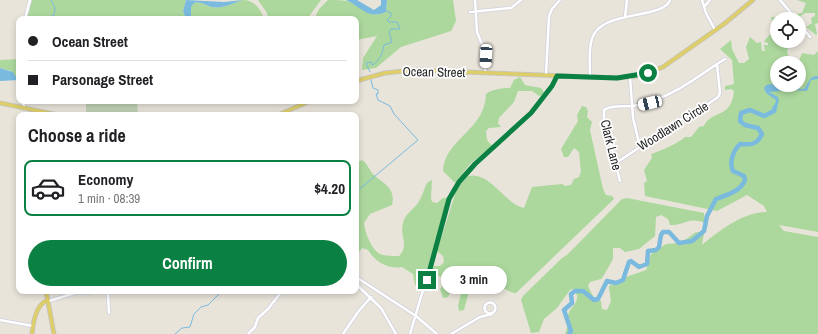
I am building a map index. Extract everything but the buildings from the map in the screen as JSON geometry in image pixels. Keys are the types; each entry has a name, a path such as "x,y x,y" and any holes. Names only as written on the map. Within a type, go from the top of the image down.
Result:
{"main road":[{"name":"Ocean Street","path":"359,80 385,73 404,71 485,72 590,77 630,77 644,75 663,67 754,0"},
{"path":"0,103 45,112"},
{"path":"285,112 303,104"},
{"path":"47,294 54,334"},
{"path":"32,334 33,326 42,304 48,301"}],"street":[{"path":"26,16 30,0"},
{"path":"475,0 478,37 486,56 485,72"},
{"path":"470,12 511,8 521,0"},
{"path":"546,75 549,16 552,9 560,0"},
{"path":"625,17 627,0"},
{"path":"590,77 593,35 604,23 664,8 670,0"},
{"path":"702,0 715,30"},
{"path":"704,7 710,0"},
{"path":"780,0 790,12"},
{"path":"806,32 810,37"},
{"path":"717,64 725,59"},
{"name":"Woodlawn Circle","path":"604,110 609,107 632,107 671,95 690,84 717,64"},
{"name":"Woodlawn Circle","path":"616,163 686,116 701,109 718,97 720,93 717,64"},
{"path":"410,334 452,192 475,164 531,113 552,86 557,76"},
{"path":"630,77 632,107 640,147"},
{"name":"Clark Lane","path":"604,110 604,118 620,181"},
{"path":"359,279 416,316 437,334"},
{"path":"359,287 381,308 396,334"},
{"path":"48,301 71,294"},
{"path":"108,294 109,313"},
{"path":"248,334 254,327 258,318 268,309 280,294"},
{"path":"344,334 370,297"},
{"path":"451,334 480,318 492,314 495,310 495,306 492,303 487,303 484,306 485,311 488,314 492,314"},
{"path":"0,320 33,326"}],"green space":[{"path":"32,0 186,0 183,11 185,16 28,16"},
{"path":"247,0 254,3 263,16 191,16 191,7 194,3 201,3 212,7"},
{"path":"258,0 321,0 310,16 268,16"},
{"path":"328,0 340,0 352,3 369,13 379,14 386,12 387,0 453,0 456,21 451,31 401,47 376,68 362,70 363,58 377,36 359,39 359,16 316,16 319,9"},
{"path":"797,0 818,0 818,23 815,24 816,35 806,27 812,23 811,18 815,16 815,13 802,12 806,3"},
{"path":"770,34 770,48 788,48 787,50 788,56 770,56 770,92 806,92 806,56 801,56 802,53 814,55 818,51 818,232 779,225 784,231 818,237 818,334 565,334 570,319 567,318 577,301 574,289 570,290 557,308 544,319 539,332 531,333 521,300 523,296 568,254 622,199 627,198 704,213 705,223 694,220 670,225 668,219 661,215 656,217 655,236 639,249 625,252 620,248 613,248 613,259 604,275 601,279 590,282 588,286 595,300 601,301 602,309 607,310 611,301 610,285 619,284 626,277 646,270 651,254 666,244 681,243 696,232 704,233 702,245 732,223 749,215 767,212 764,206 747,195 717,211 645,196 644,183 647,181 644,170 652,158 651,154 674,144 685,137 691,137 699,127 704,126 712,117 721,113 729,106 734,91 731,89 725,90 725,86 734,84 732,60 720,49 731,40 732,49 739,63 744,63 749,59 746,47 750,37 757,43 761,42 762,51 765,51 764,45 768,45 768,43 764,42"},
{"path":"16,59 16,77 11,71 0,68 0,60"},
{"path":"520,77 525,85 541,88 544,92 543,95 539,96 532,91 518,91 514,102 499,118 498,123 501,127 489,128 486,131 487,140 492,146 470,164 455,183 443,171 445,160 450,150 479,117 484,107 486,94 494,90 510,88 514,80"},
{"path":"86,104 137,104 138,112 86,112"},
{"path":"582,106 586,107 588,111 587,117 592,122 590,130 603,189 606,195 612,196 614,199 516,293 498,288 485,279 478,278 472,280 464,310 459,311 458,306 464,281 460,276 456,278 448,297 443,298 440,289 446,282 445,278 431,274 434,266 440,266 444,262 443,256 437,251 458,185 468,176 483,178 510,201 524,208 532,187 562,184 565,186 571,185 574,179 579,177 581,172 579,152 574,148 568,157 564,157 561,149 578,121 577,115"},
{"path":"362,160 366,163 374,175 391,190 392,194 392,205 370,214 364,223 371,244 380,254 387,256 399,256 402,252 404,248 402,228 404,220 418,203 427,183 432,180 432,202 437,203 443,198 448,198 424,285 422,287 415,285 413,274 402,267 397,268 382,264 374,258 368,250 362,248 359,252 359,162"}],"water":[{"path":"186,0 224,2 243,0 220,7 212,7 194,3 191,7 191,16 185,16 183,11"},
{"path":"346,0 357,0 374,10 381,5 381,0 387,0 386,12 369,14"},
{"path":"0,68 13,72 16,76 16,80 0,81"},
{"path":"818,76 818,79 811,80 806,91 806,86 811,78"},
{"path":"770,84 769,92 778,97 779,101 775,113 773,112 776,100 766,93 764,88 766,85"}],"waterway":[{"path":"51,0 55,7 53,16"},
{"path":"370,72 366,63 371,62 372,65 377,61 382,53 384,45 392,42 389,32 391,29 400,29 397,22 389,22 387,20 391,16 391,13 385,10"},
{"path":"359,189 418,140 394,114 390,106 378,100 376,94 378,94 378,90 373,88 371,80"},
{"path":"569,334 571,331 564,310 572,303 571,294 575,291 583,291 594,300 598,299 607,281 616,283 623,280 629,262 631,261 639,267 647,264 648,251 656,250 659,247 663,232 669,232 679,243 692,241 704,231 707,216 716,199 737,190 745,180 744,176 733,171 731,164 735,150 740,144 753,144 762,134 758,128 745,125 740,121 741,113 750,110 764,116 774,111 775,107"},
{"path":"175,334 182,328 190,327 194,314 201,307 208,305 219,294"}],"route":[{"path":"427,280 452,192 475,164 523,122 552,86 557,76 624,78 648,73"}]}
